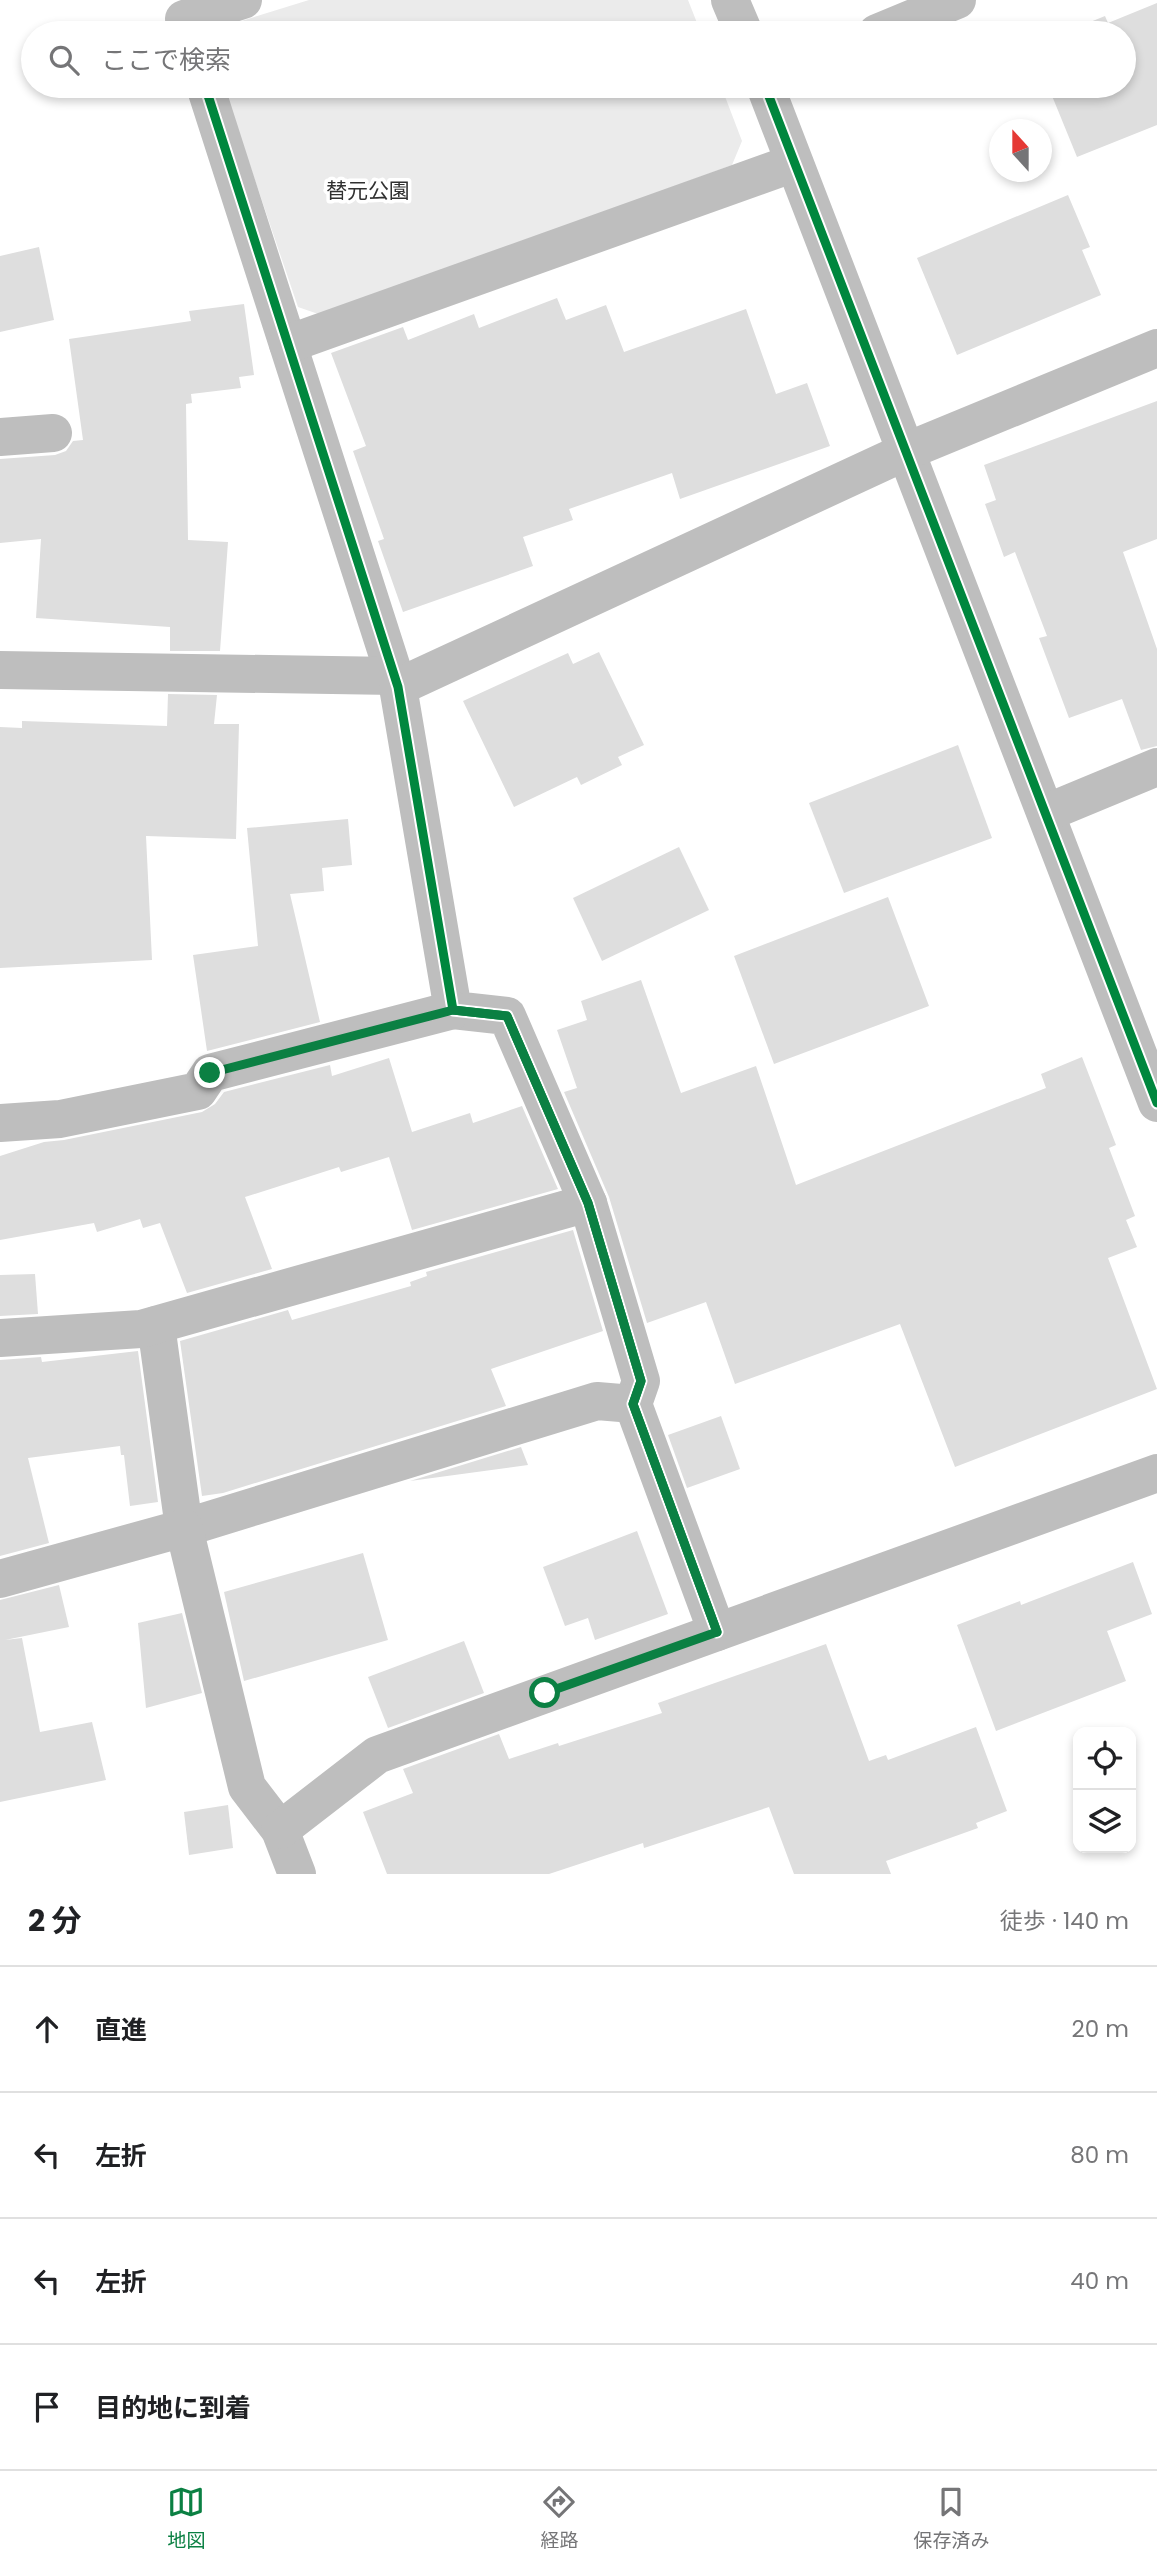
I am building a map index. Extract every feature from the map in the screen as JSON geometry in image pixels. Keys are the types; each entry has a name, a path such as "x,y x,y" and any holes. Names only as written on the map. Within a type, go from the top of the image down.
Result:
{"street":[{"path":"183,17 243,0"},
{"path":"730,0 739,21"},
{"path":"906,21 957,0"},
{"path":"209,98 396,682 453,1010"},
{"path":"770,98 1157,1103"},
{"path":"288,344 794,163"},
{"path":"0,670 396,682 907,451 1157,348"},
{"path":"0,437 53,433"},
{"path":"1046,813 1157,767"},
{"path":"0,1123 60,1119 198,1091 210,1073 453,1010 507,1016 588,1203 641,1381 633,1404 717,1632"},
{"path":"0,1338 141,1329 588,1203"},
{"path":"156,1325 184,1528 247,1787 280,1830 297,1874"},
{"path":"0,1579 184,1528 597,1402 633,1404"},
{"path":"280,1830 377,1755 1157,1473"}],"green space":[{"path":"309,0 688,0 696,21 242,21"},
{"name":"替元公園","path":"227,98 726,98 742,141 732,165 324,316 298,307"}],"building":[{"path":"1157,3 1157,125 1077,157 1053,98 1136,98 1136,21 1113,21"},
{"path":"1105,16 1107,21 1093,21"},
{"path":"1068,195 1090,247 1082,250 1101,295 957,355 917,258"},
{"path":"39,247 54,320 0,332 0,256"},
{"path":"557,298 566,320 606,305 624,352 746,309 776,394 807,383 830,446 680,499 672,473 569,509 573,520 523,537 533,566 403,612 378,541 384,539 353,451 366,446 331,353 403,327 408,340 474,314 479,328"},
{"path":"244,304 254,375 239,377 241,388 191,394 192,403 186,404 188,540 228,542 220,651 170,651 170,627 36,618 41,539 0,543 0,459 55,455 66,451 73,441 83,440 69,339 191,321 189,311"},
{"path":"1157,401 1157,539 1123,552 1157,649 1157,746 1141,750 1122,699 1069,718 1039,638 1047,636 1015,552 1004,557 985,504 996,500 984,465"},
{"path":"599,652 644,745 618,757 622,765 581,785 577,777 514,807 463,701 568,653 573,664"},
{"path":"168,694 217,695 214,724 239,724 236,839 146,836 152,960 0,968 0,727 22,728 22,721 167,726"},
{"path":"958,745 992,838 844,893 809,803"},
{"path":"348,819 352,865 322,868 324,891 290,894 320,1022 207,1051 193,955 258,946 247,828"},
{"path":"679,847 709,910 602,961 573,898"},
{"path":"888,897 929,1006 774,1064 734,956"},
{"path":"641,980 681,1093 756,1066 796,1185 1046,1088 1041,1074 1082,1057 1116,1145 1109,1148 1135,1216 1126,1220 1137,1247 1108,1258 1157,1389 955,1467 900,1324 735,1384 706,1302 647,1323 609,1197 564,1092 577,1088 557,1030 587,1020 581,1001"},
{"path":"389,1058 412,1132 470,1113 473,1123 522,1106 558,1189 412,1230 389,1157 341,1172 339,1167 245,1197 272,1269 187,1293 160,1223 143,1228 140,1219 97,1232 94,1223 0,1240 0,1156 44,1142 202,1112 215,1104 224,1092 330,1065 332,1076"},
{"path":"573,1230 603,1331 491,1369 506,1406 223,1493 202,1496 180,1341 288,1310 292,1320 411,1286 410,1282 427,1276 426,1272"},
{"path":"35,1274 38,1314 0,1316 0,1275"},
{"path":"138,1351 158,1502 130,1506 124,1455 121,1455 120,1446 28,1458 49,1543 0,1556 0,1360 41,1357 42,1362"},
{"path":"721,1416 740,1469 687,1488 668,1435"},
{"path":"521,1447 528,1465 410,1481"},
{"path":"637,1531 668,1614 595,1640 588,1618 565,1626 543,1567"},
{"path":"363,1553 388,1640 244,1681 224,1592"},
{"path":"1133,1562 1152,1614 1107,1631 1126,1681 996,1731 957,1625 1020,1601 1021,1605"},
{"path":"59,1585 69,1627 5,1640 22,1638 40,1732 92,1722 106,1780 0,1802 0,1600"},
{"path":"182,1613 202,1693 146,1708 138,1623"},
{"path":"464,1641 484,1693 388,1728 368,1677"},
{"path":"826,1644 869,1761 886,1755 888,1760 976,1727 1007,1811 976,1823 978,1828 886,1861 891,1874 794,1874 769,1807 644,1848 643,1843 549,1874 387,1874 363,1812 413,1793 403,1769 499,1734 509,1759 558,1743 559,1746 662,1713 658,1703"},
{"path":"228,1805 233,1848 189,1855 184,1812"}],"cycle path":[{"path":"209,98 398,687 453,1010 507,1016 588,1203 641,1381 633,1404 717,1632"},
{"path":"770,98 1157,1103"}],"route":[{"path":"210,1073 453,1010 507,1016 588,1203 641,1381 633,1404 717,1632 545,1693"}]}
